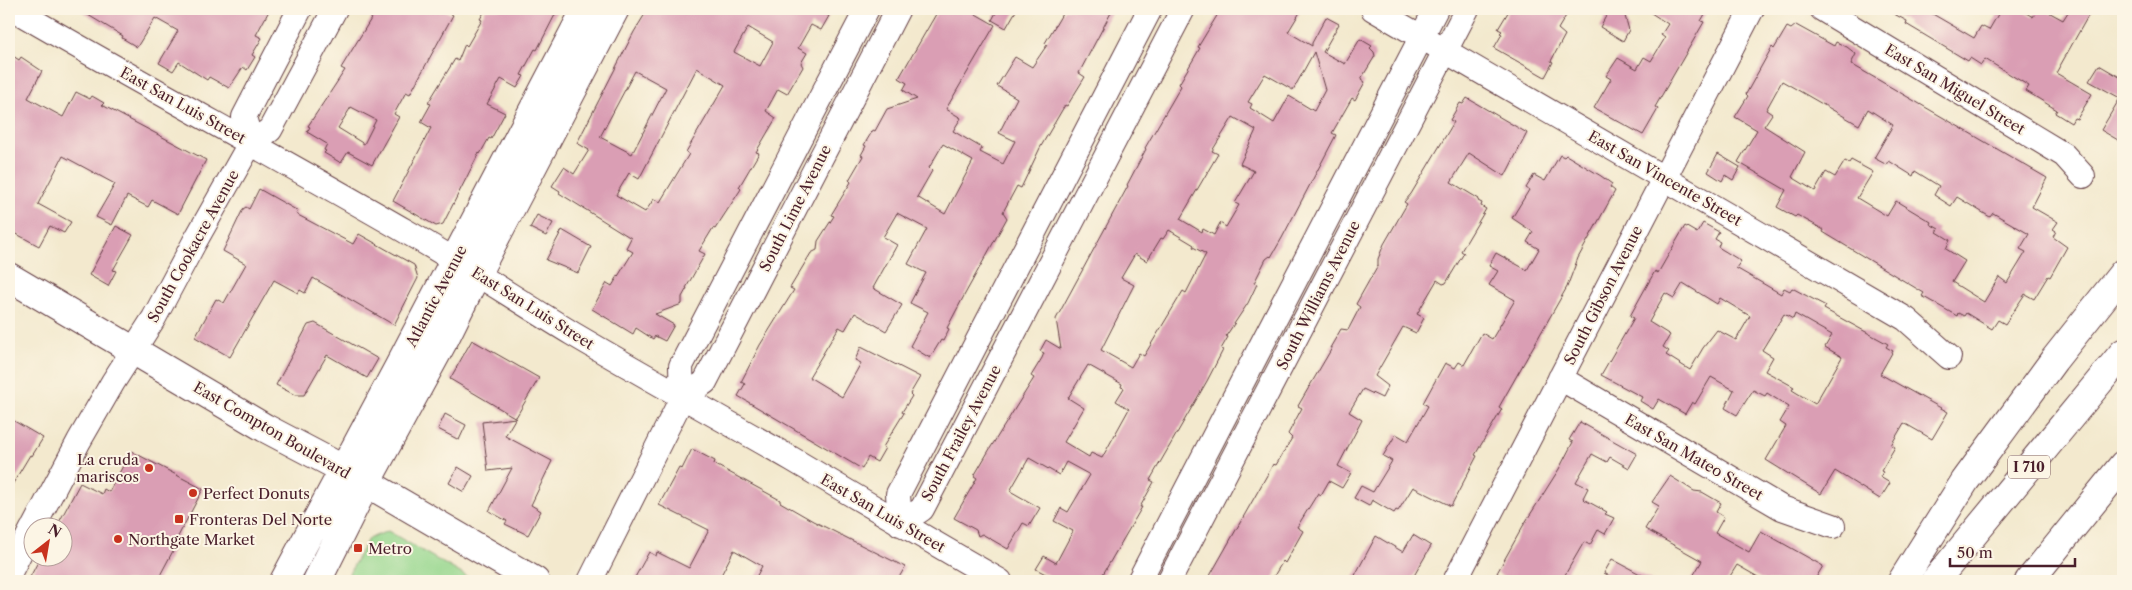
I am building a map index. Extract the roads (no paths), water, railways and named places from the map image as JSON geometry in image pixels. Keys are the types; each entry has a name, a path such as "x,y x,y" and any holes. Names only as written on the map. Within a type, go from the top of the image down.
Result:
{"main road":[{"name":"Atlantic Avenue","path":"317,581 366,483 445,338 466,266 586,9"},
{"name":"Atlantic Avenue","path":"284,581 343,470 466,266 615,9"},
{"path":"1902,581 1966,481 2060,352 2123,273"},
{"name":"East Compton Boulevard","path":"9,278 265,428 366,483 535,581"},
{"name":"I 710","path":"1935,581 2123,354"},
{"path":"2030,581 2123,465"}],"street":[{"path":"251,142 244,117 300,9"},
{"name":"South Cookacre Avenue","path":"38,518 84,432 154,318 251,142 270,130 335,9"},
{"name":"South Lime Avenue","path":"590,581 682,398 681,366 867,9"},
{"name":"South Lime Avenue","path":"682,398 705,382 898,9"},
{"name":"South Frailey Avenue","path":"900,524 898,494 1150,9"},
{"name":"South Frailey Avenue","path":"900,524 922,509 1183,9"},
{"name":"East San Vincente Street","path":"1373,9 1906,319 1949,357"},
{"name":"South Williams Avenue","path":"1139,581 1436,9"},
{"name":"South Williams Avenue","path":"1169,581 1467,9"},
{"name":"South Gibson Avenue","path":"1456,581 1752,9"},
{"name":"East San Miguel Street","path":"1822,9 2064,155 2084,176"},
{"name":"East San Luis Street","path":"31,11 143,84 251,142 466,266 569,331 682,398 1000,581"},
{"name":"East San Mateo Street","path":"1560,378 1782,508 1833,526"},
{"name":"South Cookacre Avenue","path":"9,574 22,549"}],"place":[{"name":"La cruda mariscos","path":"149,468"},
{"name":"Perfect Donuts","path":"193,493"},
{"name":"Fronteras Del Norte","path":"179,519"},
{"name":"Northgate Market","path":"118,539"},
{"name":"Metro","path":"358,548"}]}
